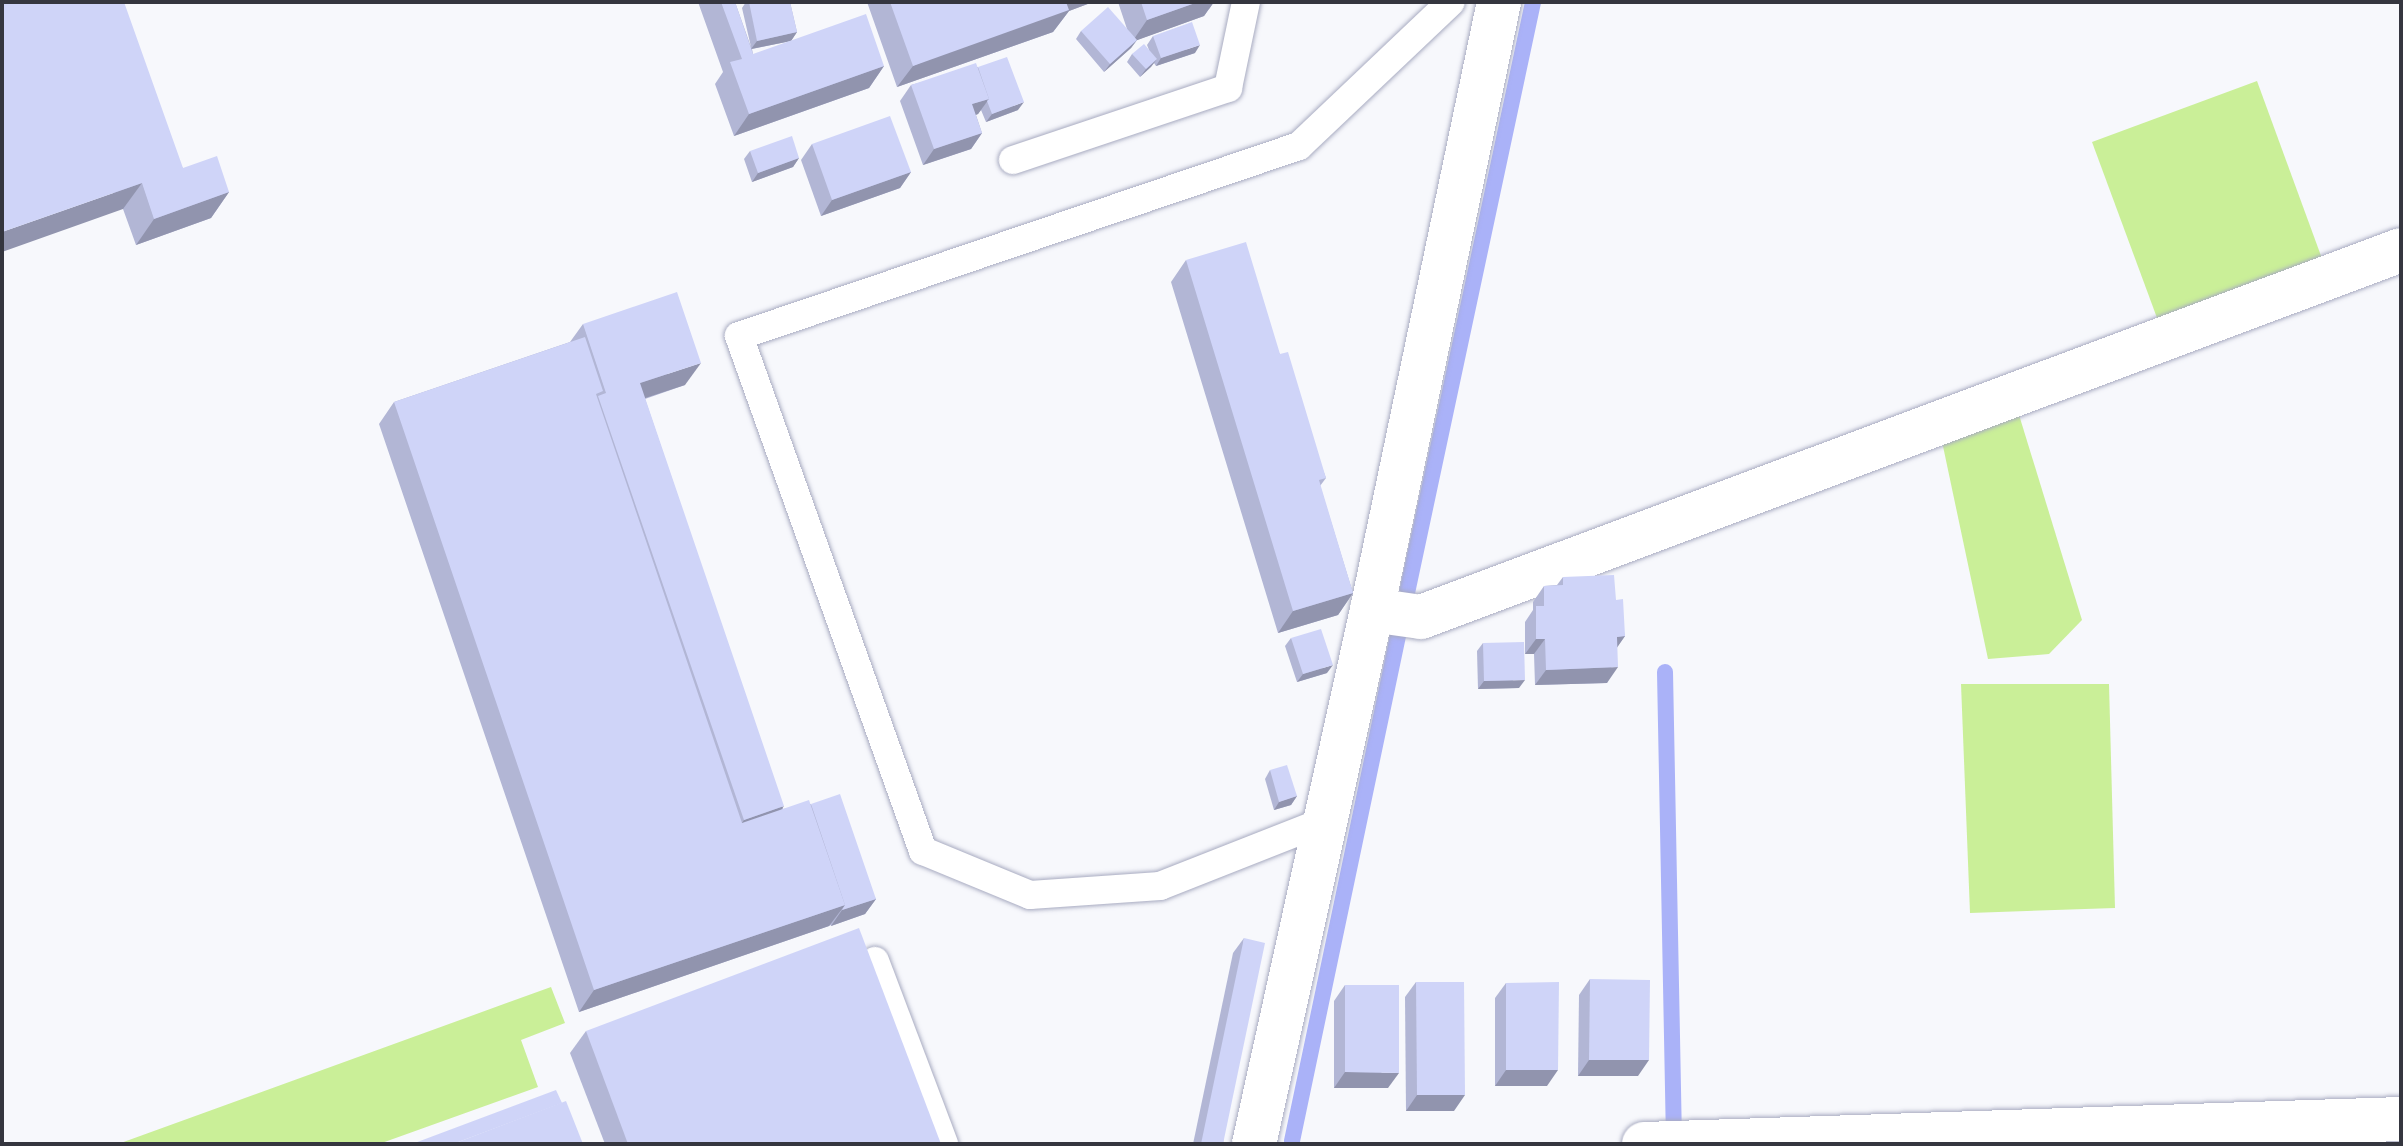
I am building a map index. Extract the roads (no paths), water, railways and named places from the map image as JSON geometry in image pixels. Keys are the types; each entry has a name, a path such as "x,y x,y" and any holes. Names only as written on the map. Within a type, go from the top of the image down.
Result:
{"street":[{"path":"1254,1144 1372,610 1499,2"},
{"path":"1372,610 1421,617 2401,250"},
{"path":"1644,1144 2401,1119"}],"lane":[{"path":"1013,160 1228,88 1246,2"},
{"path":"1325,821 1160,886 1030,895 923,851 739,336 1299,146 1451,2"},
{"path":"875,961 944,1144"}],"waterway":[{"path":"1407,593 1533,2"},
{"path":"1292,1141 1398,636"},
{"path":"1665,672 1674,1123"}]}
